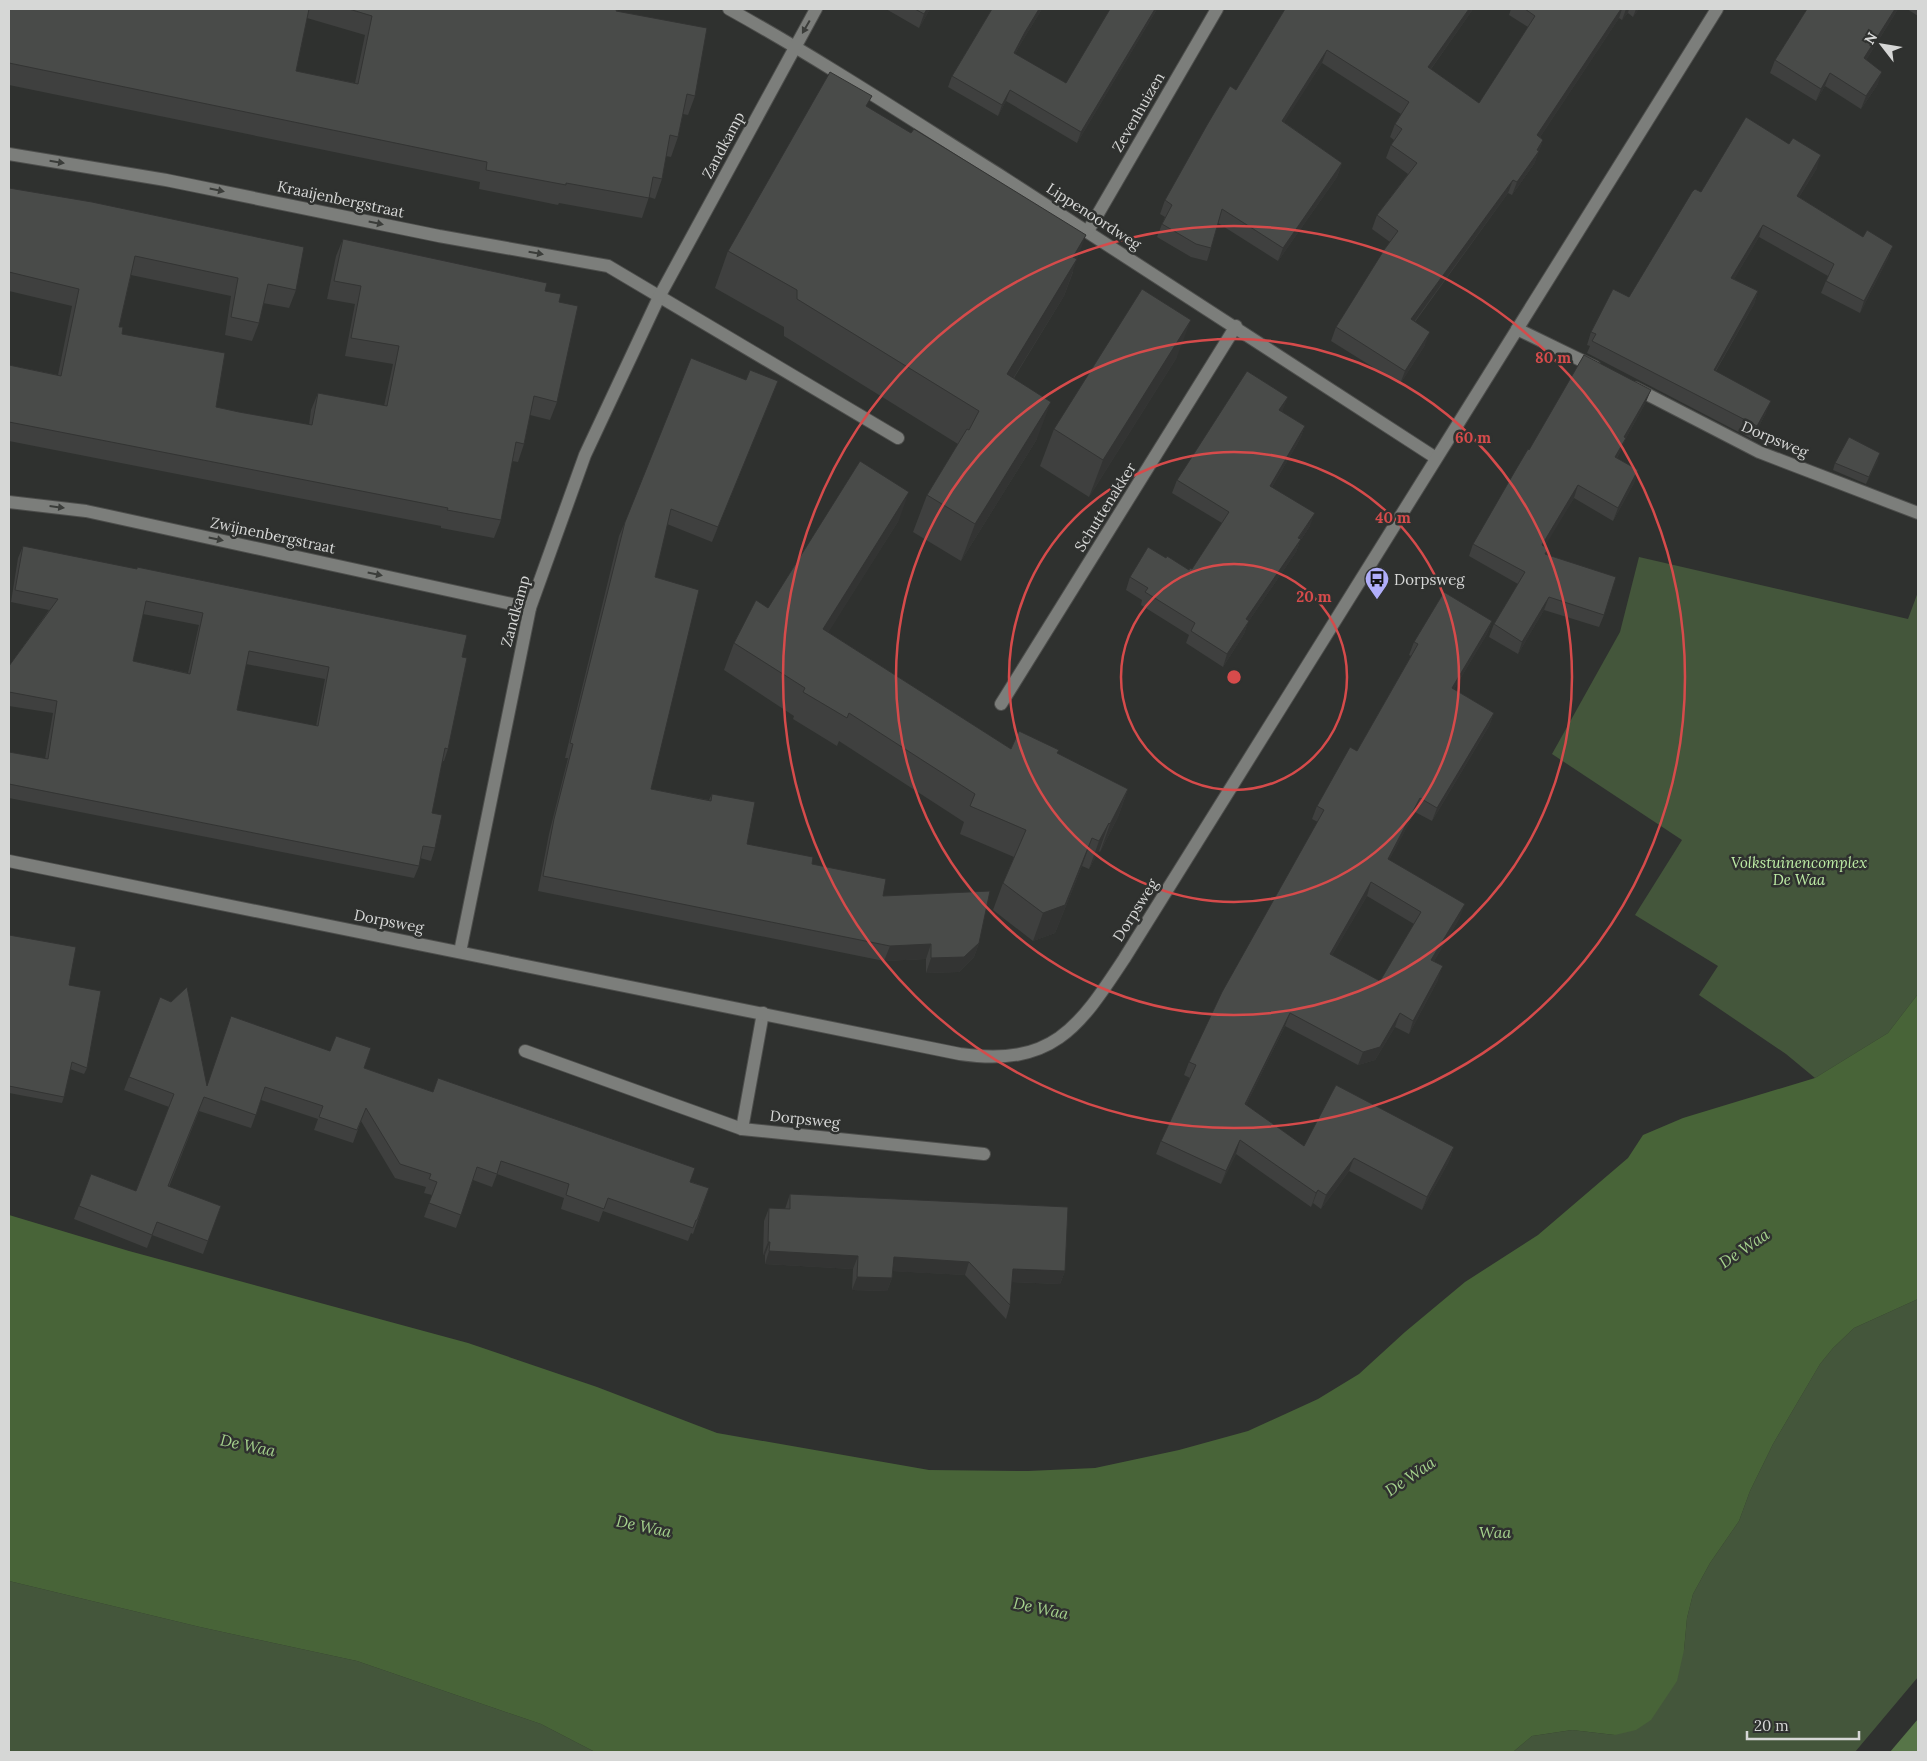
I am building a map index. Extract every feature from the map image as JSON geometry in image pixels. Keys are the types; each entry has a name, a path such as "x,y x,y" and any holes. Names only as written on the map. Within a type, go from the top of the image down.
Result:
{"street":[{"name":"Lippenoordweg","path":"729,9 795,46 1088,231 1436,458"},
{"name":"Zandkamp","path":"460,952 530,608 585,455 659,297 816,9"},
{"name":"Zevenhuizen","path":"1088,231 1217,9"},
{"name":"Dorpsweg","path":"9,861 941,1050 986,1056 1010,1056 1030,1052 1055,1041 1070,1030 1095,1002 1124,959 1717,9"},
{"name":"Kraaijenbergstraat","path":"9,154 166,180 439,236 608,266 659,297"},
{"path":"659,297 898,438"},
{"name":"Schuttenakker","path":"1001,704 1236,326"},
{"path":"1517,329 1605,372"},
{"name":"Dorpsweg","path":"1622,381 1759,452 1918,512"},
{"name":"Zwijnenbergstraat","path":"9,502 86,511 530,608"},
{"path":"742,1129 763,1014"},
{"name":"Dorpsweg","path":"525,1051 742,1129 984,1154"}],"green space":[{"name":"Volkstuinencomplex De Waa","path":"1639,557 1908,619 1918,592 1918,994 1888,1033 1815,1078 1786,1054 1699,995 1718,966 1635,915 1682,840 1552,754 1620,632"},
{"path":"1918,1299 1918,1677 1855,1752 1513,1752 1532,1736 1572,1730 1615,1735 1684,1650 1687,1618 1693,1594 1710,1563 1739,1521 1750,1491 1773,1444 1820,1364 1833,1348 1854,1328"},
{"path":"9,1581 200,1627 357,1661 541,1724 595,1752 9,1752"}],"shaded area":[{"path":"1918,1719 1918,1752 1890,1752"}],"water":[{"name":"Waa","path":"1918,994 1918,1299 1854,1328 1833,1348 1820,1364 1773,1444 1750,1491 1739,1521 1710,1563 1693,1594 1687,1618 1684,1650 1677,1681 1651,1720 1636,1730 1615,1735 1572,1730 1532,1736 1513,1752 595,1752 541,1724 357,1661 200,1627 9,1581 9,1215 129,1251 468,1343 597,1387 717,1433 929,1470 1028,1471 1095,1468 1179,1450 1248,1431 1318,1399 1359,1374 1405,1332 1465,1282 1538,1235 1628,1158 1643,1135 1683,1118 1815,1078 1888,1033"}],"building":[{"path":"9,9 309,9 296,71 358,84 372,16 349,9 617,9 616,11 707,28 695,96 687,94 678,137 670,135 662,179 653,177 649,198 486,170 487,162 9,63"},
{"path":"915,9 927,9 924,14"},
{"path":"992,9 1039,9 1014,53 1066,83 1110,9 1155,9 1081,132 1010,90 1002,105 952,76"},
{"path":"1285,9 1469,9 1428,67 1479,103 1535,16 1525,9 1621,9 1537,135 1543,140 1537,150 1539,151 1517,182 1513,180 1411,319 1430,332 1405,371 1336,327 1398,231 1377,215 1417,163 1391,145 1402,129 1395,124 1409,102 1327,50 1282,121 1342,163 1283,248 1222,209 1211,248 1196,244 1162,224 1172,205 1165,200 1207,125 1230,86 1236,90"},
{"path":"1807,9 1895,9 1864,58 1882,72 1866,96 1830,73 1821,89 1775,60"},
{"path":"830,72 872,96 866,106 911,133 914,129 1086,235 1073,257 1077,259 1007,374 1051,402 975,524 927,495 979,411 797,299 797,290 728,251"},
{"path":"1746,117 1789,144 1793,138 1821,155 1797,196 1863,237 1867,230 1893,246 1864,301 1826,281 1834,264 1763,225 1731,278 1758,291 1714,370 1771,401 1757,426 1592,341 1596,334 1591,332 1613,289 1629,297 1692,192 1695,189 1701,192"},
{"path":"9,188 92,202 304,247 296,290 268,284 259,323 231,317 238,278 135,256 119,327 123,327 122,334 225,353 216,407 312,425 318,393 387,406 399,346 351,338 361,286 334,281 343,239 547,283 545,291 561,294 559,302 578,306 557,402 534,396 524,444 516,442 501,520 9,422 9,365 61,376 79,289 9,272"},
{"path":"1142,289 1191,320 1103,460 1054,429"},
{"path":"1584,355 1651,390 1624,437 1626,438 1615,457 1638,470 1618,508 1578,485 1542,545 1548,549 1545,554 1616,577 1604,615 1549,597 1522,642 1494,624 1525,572 1473,544"},
{"path":"691,358 746,380 750,370 778,381 718,527 671,509 655,577 699,590 651,789 711,801 712,794 755,802 747,844 813,857 812,864 886,879 883,896 990,891 979,943 964,957 931,958 931,944 890,946 543,876 554,819 573,744 570,743 625,522"},
{"path":"1247,371 1288,397 1279,410 1305,426 1270,486 1315,513 1298,538 1301,539 1246,619 1249,621 1227,654 1191,631 1195,623 1145,592 1148,588 1130,577 1148,547 1189,570 1190,568 1192,569 1229,512 1177,480"},
{"path":"1849,437 1880,453 1869,477 1835,463"},
{"path":"860,461 909,492 823,629 1011,749 1019,731 1059,750 1057,753 1128,789 1099,841 1092,838 1065,905 1043,913 1003,883 1026,830 970,806 975,794 849,713 847,718 803,692 805,688 734,643 756,600 768,608"},
{"path":"23,546 137,569 137,567 467,635 462,657 467,658 448,749 445,748 432,813 442,815 435,848 423,846 419,866 9,784 9,752 48,759 57,701 9,692 9,666 58,599 15,590","holes":["146,601 203,613 190,674 133,661","249,651 329,667 318,726 237,710"]},
{"path":"1444,592 1492,621 1452,688 1494,713 1437,808 1420,798 1388,859 1465,904 1431,960 1443,966 1413,1021 1400,1013 1380,1047 1363,1052 1290,1013 1245,1104 1304,1146 1336,1085 1454,1147 1427,1197 1354,1158 1326,1195 1318,1190 1316,1193 1240,1140 1226,1171 1161,1141 1196,1065 1189,1062 1222,992 1324,810 1317,806 1350,747 1357,751 1418,644 1414,642","holes":["1371,882 1421,912 1380,981 1330,954"]},
{"path":"9,935 76,947 69,985 101,991 87,1068 72,1062 64,1097 9,1086"},
{"path":"187,987 207,1086 231,1016 330,1051 336,1036 371,1048 364,1068 433,1092 438,1078 695,1168 690,1182 709,1188 697,1220 693,1228 608,1198 604,1209 566,1195 569,1184 501,1161 497,1174 477,1167 461,1215 429,1203 437,1182 429,1179 431,1174 400,1164 366,1108 357,1130 319,1117 323,1106 265,1087 256,1115 204,1097 168,1186 221,1206 208,1241 157,1222 152,1235 79,1206 91,1174 136,1191 174,1094 129,1077 160,997 171,1002"},
{"path":"790,1194 1068,1207 1065,1271 1013,1269 1010,1305 969,1262 894,1257 892,1278 857,1277 858,1256 769,1251 769,1208 790,1209"}],"place":[{"name":"Dorpsweg","path":"1377,600"}],"water label":[{"name":"De Waa","path":"1744,1248"},
{"name":"De Waa","path":"248,1445"},
{"name":"De Waa","path":"1410,1476"},
{"name":"De Waa","path":"644,1526"},
{"name":"De Waa","path":"1041,1608"}]}
